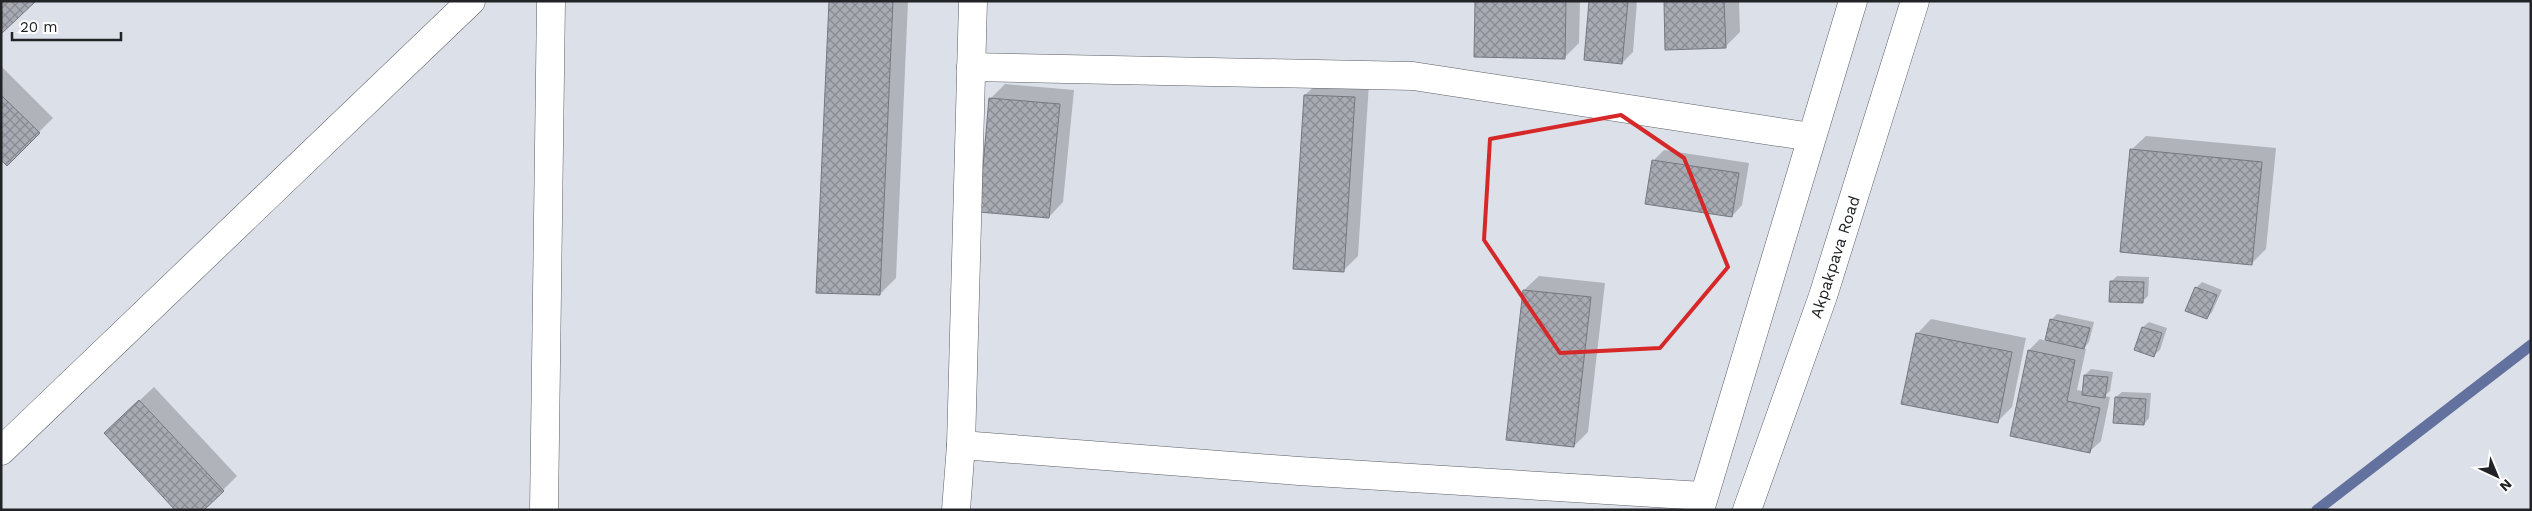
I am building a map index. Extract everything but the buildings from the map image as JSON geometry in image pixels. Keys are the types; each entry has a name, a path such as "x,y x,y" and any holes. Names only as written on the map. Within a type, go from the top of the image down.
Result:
{"main road":[{"path":"1,452 471,1"},
{"path":"544,510 551,1"},
{"path":"956,510 961,445 973,1"},
{"path":"961,445 1701,503 1853,1"},
{"name":"Akpakpava Road","path":"1747,510 1823,296 1915,1"},
{"path":"971,67 1413,76 1811,137"}],"highlighted area":[{"path":"1621,115 1684,158 1728,267 1660,348 1560,353 1484,240 1490,139"}],"waterway":[{"path":"2317,510 2531,345"}]}
